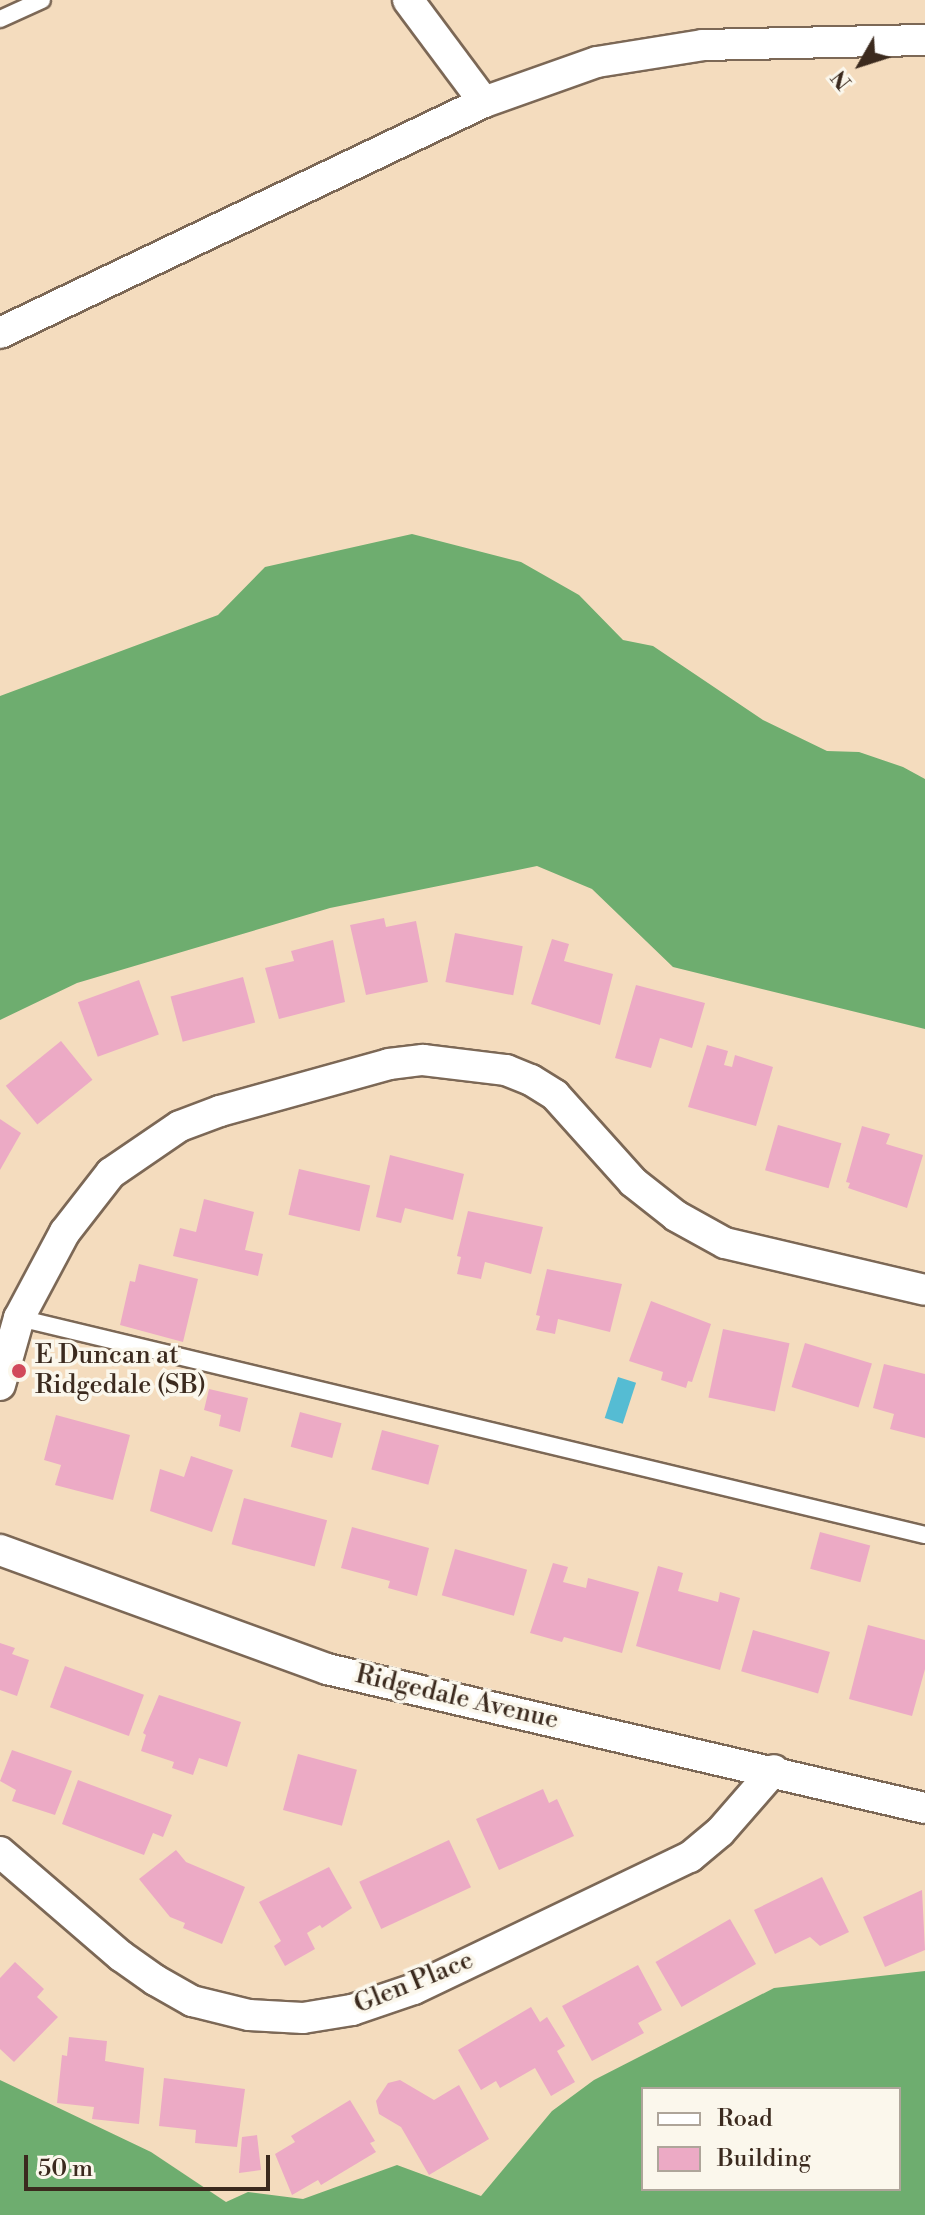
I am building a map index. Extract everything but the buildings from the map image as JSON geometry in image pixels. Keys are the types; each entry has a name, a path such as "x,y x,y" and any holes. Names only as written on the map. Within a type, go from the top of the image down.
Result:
{"street":[{"path":"408,0 484,102"},
{"path":"0,333 484,102 597,62 703,45 925,40"},
{"path":"0,1385 19,1318 65,1232 111,1173 180,1126 220,1111 389,1064 423,1060 506,1070 531,1080 555,1095 633,1182 676,1216 725,1243 925,1290"},
{"name":"Ridgedale Avenue","path":"0,1550 327,1669 774,1770 925,1808"},
{"name":"Glen Place","path":"0,1852 121,1956 192,2001 249,2015 303,2018 352,2010 414,1989 690,1857 720,1832 774,1770"}],"lane":[{"path":"0,19 42,0"},
{"path":"19,1318 925,1535"}],"green space":[{"path":"412,534 521,562 579,595 623,640 653,646 763,720 827,751 859,752 903,767 925,779 925,1029 673,967 592,889 537,866 330,908 77,983 0,1020 0,696 218,615 265,567"},
{"path":"925,1971 925,2215 0,2215 0,2080 151,2152 226,2202 248,2192 303,2199 397,2165 481,2196 552,2111 594,2080 774,1988"}],"water":[{"path":"618,1377 636,1383 623,1424 605,1418"}],"place":[{"name":"E Duncan at Ridgedale (SB)","path":"19,1371"}]}
